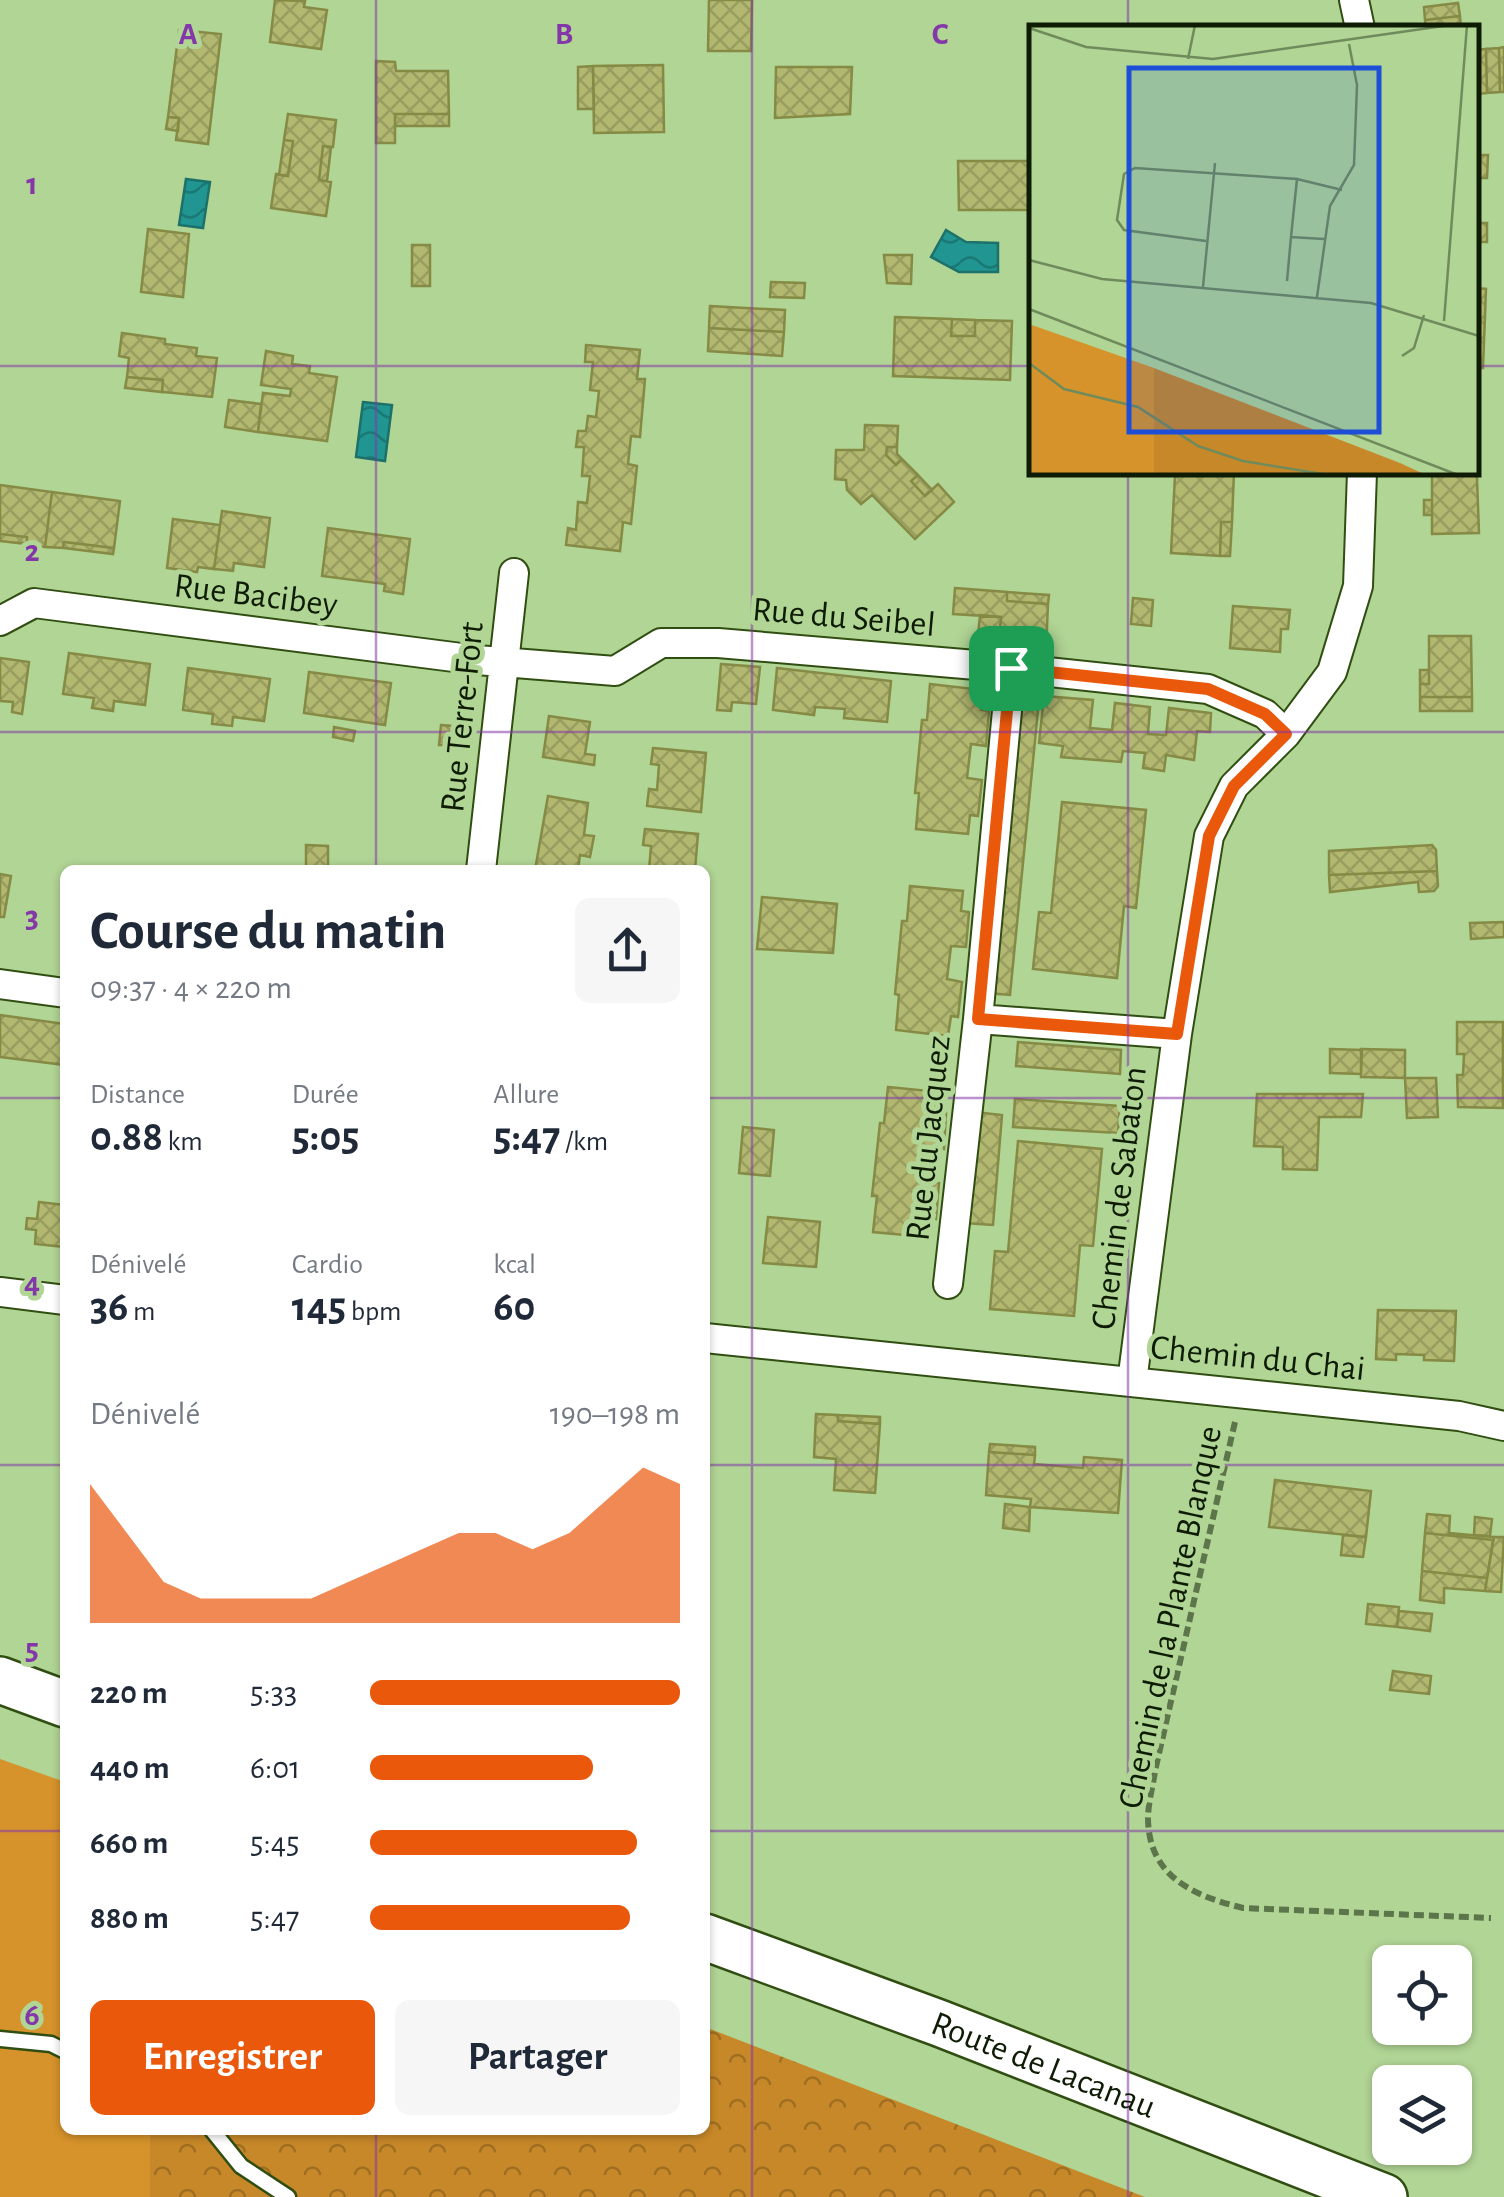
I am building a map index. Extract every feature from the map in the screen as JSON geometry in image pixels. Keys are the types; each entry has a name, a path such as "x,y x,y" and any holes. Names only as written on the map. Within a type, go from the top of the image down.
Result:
{"main road":[{"path":"0,1680 60,1702"},
{"name":"Route de Lacanau","path":"710,1939 1384,2197"}],"street":[{"path":"1354,0 1359,25"},
{"name":"Chemin de Sabaton","path":"1132,1382 1177,1034 1209,836 1234,786 1286,734 1332,672 1358,586 1362,475"},
{"name":"Rue Terre-Fort","path":"482,865 514,573"},
{"name":"Rue Bacibey","path":"0,621 34,603 506,662"},
{"name":"Rue du Seibel","path":"506,662 614,671 661,643 718,642 1011,668 1208,689 1265,714 1286,734"},
{"path":"978,1019 1011,668"},
{"path":"0,984 60,992"},
{"name":"Rue du Jacquez","path":"948,1284 978,1019 1177,1034"},
{"path":"0,1292 60,1299"},
{"name":"Chemin du Chai","path":"710,1339 1459,1416 1504,1426"}],"lane":[{"path":"0,2039 51,2044 60,2048"},
{"path":"216,2135 241,2166 288,2197"}],"path":[{"name":"Chemin de la Plante Blanque","path":"1241,1393 1155,1771 1148,1818 1154,1858 1180,1883 1206,1899 1243,1908 1491,1918"}],"shaded area":[{"path":"0,1759 60,1780 60,2135 150,2135 150,2197 0,2197"}],"green space":[{"path":"710,2029 1145,2197 150,2197 150,2135 710,2135"}],"water":[{"path":"186,179 210,182 203,228 179,225"},
{"path":"946,230 966,242 998,243 998,272 959,272 931,257"},
{"path":"363,402 392,405 385,461 356,457"}],"building":[{"path":"275,0 305,1 304,7 327,10 321,49 270,42"},
{"path":"709,0 752,0 751,51 708,51"},
{"path":"1458,3 1460,16 1425,20 1424,7"},
{"path":"1460,16 1461,25 1426,25 1425,20"},
{"path":"179,30 221,34 208,144 176,140 179,118 168,117"},
{"path":"1504,47 1504,92 1500,92 1499,48"},
{"path":"1499,48 1500,92 1487,93 1486,49"},
{"path":"1486,49 1487,93 1479,94 1479,50"},
{"path":"376,61 395,62 396,71 448,71 449,114 395,114 395,143 376,143"},
{"path":"663,65 664,132 594,133 593,66"},
{"path":"593,66 594,109 578,109 578,67"},
{"path":"776,67 852,67 850,114 775,118"},
{"path":"288,114 336,120 333,147 323,146 319,180 331,182 326,216 271,208 276,174 288,176 293,141 284,140"},
{"path":"395,114 449,114 449,126 395,126"},
{"path":"168,117 179,118 178,131 166,129"},
{"path":"284,140 293,141 288,176 279,175"},
{"path":"323,146 331,147 327,181 319,180"},
{"path":"1479,155 1488,155 1487,178 1479,178"},
{"path":"958,161 1029,161 1029,210 959,210"},
{"path":"1479,223 1487,223 1487,242 1479,242"},
{"path":"148,229 189,234 183,297 141,292"},
{"path":"412,245 430,245 430,286 412,286"},
{"path":"884,255 912,255 911,284 887,283"},
{"path":"771,282 805,283 804,298 770,297"},
{"path":"1479,288 1486,289 1483,368 1479,368"},
{"path":"710,306 785,310 784,332 709,328"},
{"path":"895,317 952,319 951,336 975,336 975,320 1012,321 1010,380 893,376"},
{"path":"952,319 975,320 975,336 951,336"},
{"path":"709,328 784,332 782,356 708,351"},
{"path":"122,333 165,339 165,344 197,348 196,356 217,358 212,397 162,392 163,380 127,377 129,358 119,356"},
{"path":"586,345 640,350 637,379 645,379 640,437 631,436 628,464 637,466 631,524 623,522 620,551 566,545 568,528 576,530 578,502 587,503 590,476 582,476 584,447 576,447 578,431 586,431 588,416 596,417 599,391 590,390 593,362 585,362"},
{"path":"266,351 293,356 292,364 310,366 309,373 337,377 327,441 258,432 263,393 290,396 291,389 261,385"},
{"path":"127,377 163,380 162,392 125,388"},
{"path":"229,400 261,404 258,432 225,427"},
{"path":"865,425 898,426 897,447 887,447 886,455 896,465 902,459 918,475 911,481 925,496 938,484 954,502 915,539 872,495 861,504 847,490 846,480 835,479 836,450 864,450"},
{"path":"887,447 897,447 902,459 896,465 886,455"},
{"path":"918,475 932,490 925,496 911,481"},
{"path":"1175,475 1234,475 1232,522 1221,522 1220,556 1171,553"},
{"path":"1432,475 1477,475 1479,533 1432,534"},
{"path":"0,485 52,492 45,547 27,544 27,537 0,534"},
{"path":"52,492 120,501 114,548 64,542 63,548 45,547"},
{"path":"1424,500 1432,500 1432,515 1424,515"},
{"path":"222,511 270,518 264,567 234,563 233,571 214,569"},
{"path":"173,519 220,525 214,569 198,567 197,572 167,568"},
{"path":"1221,522 1232,522 1230,556 1220,556"},
{"path":"328,528 410,539 403,594 384,591 385,584 322,576"},
{"path":"0,534 27,537 27,544 0,541"},
{"path":"64,542 114,548 113,554 63,548"},
{"path":"955,588 1007,592 1007,601 1048,604 1046,650 998,647 1001,617 953,614"},
{"path":"1007,592 1049,595 1048,604 1007,601"},
{"path":"1133,598 1153,600 1151,626 1131,624"},
{"path":"1233,606 1290,610 1288,629 1281,629 1280,652 1230,648"},
{"path":"980,615 1001,617 998,647 977,646"},
{"path":"1429,636 1471,636 1472,697 1420,697 1420,684 1429,684"},
{"path":"69,653 150,664 145,705 114,701 113,711 92,708 94,698 63,694"},
{"path":"0,658 29,662 22,714 12,712 13,702 0,701"},
{"path":"721,664 760,667 756,704 732,702 731,711 717,710"},
{"path":"188,668 270,679 264,721 233,717 232,726 212,724 213,714 183,710"},
{"path":"777,668 891,681 887,722 844,718 845,709 815,707 814,715 773,710"},
{"path":"1420,670 1429,670 1429,684 1420,684"},
{"path":"309,672 391,683 385,725 304,713"},
{"path":"930,684 983,690 981,710 989,711 986,746 971,744 967,778 982,780 978,816 970,815 968,834 916,829 922,720 927,720"},
{"path":"1044,696 1093,700 1090,728 1112,730 1115,703 1150,707 1148,734 1166,735 1169,708 1211,713 1210,732 1197,731 1194,760 1166,755 1164,771 1143,768 1145,753 1123,751 1121,762 1061,757 1063,746 1039,743"},
{"path":"1420,697 1472,697 1472,711 1420,711"},
{"path":"1017,698 1039,700 1010,995 987,993"},
{"path":"549,716 590,722 585,754 595,755 594,765 543,757"},
{"path":"441,725 452,726 451,745 439,745"},
{"path":"334,727 355,731 353,741 333,737"},
{"path":"653,748 706,753 701,812 647,806 649,789 657,790 659,765 651,764"},
{"path":"548,796 588,803 584,835 594,836 590,857 580,855 579,865 536,865"},
{"path":"1062,802 1146,810 1136,908 1124,906 1117,978 1033,969 1039,912 1051,913"},
{"path":"645,829 698,834 695,865 649,865 651,846 643,845"},
{"path":"306,845 328,846 328,865 306,865"},
{"path":"1432,845 1437,871 1329,875 1329,851"},
{"path":"1437,871 1438,886 1434,891 1419,892 1418,882 1330,892 1329,875"},
{"path":"0,874 11,876 4,917 0,917"},
{"path":"910,886 963,891 961,911 969,912 966,947 951,946 947,979 962,982 958,1017 951,1016 948,1036 896,1030 902,921 907,921"},
{"path":"762,897 837,904 833,953 757,949"},
{"path":"1504,922 1504,937 1471,939 1470,923"},
{"path":"0,1015 60,1023 60,1064 0,1057"},
{"path":"1457,1022 1503,1022 1503,1108 1458,1107 1457,1075 1463,1075 1464,1054 1457,1054"},
{"path":"1018,1042 1121,1050 1120,1074 1016,1066"},
{"path":"1330,1049 1362,1050 1361,1074 1330,1073"},
{"path":"1361,1049 1405,1050 1405,1078 1361,1077"},
{"path":"1405,1078 1436,1078 1438,1117 1407,1118"},
{"path":"888,1087 940,1092 938,1113 946,1113 944,1149 929,1147 924,1181 939,1183 936,1219 928,1217 926,1237 873,1232 877,1196 872,1196"},
{"path":"1257,1094 1363,1094 1361,1117 1319,1117 1317,1170 1283,1169 1283,1147 1254,1146"},
{"path":"1015,1099 1120,1106 1118,1133 1013,1127"},
{"path":"975,1112 1002,1115 993,1225 965,1223"},
{"path":"743,1127 774,1130 770,1176 739,1173"},
{"path":"1018,1141 1102,1149 1093,1246 1080,1245 1074,1316 990,1309 995,1251 1008,1252"},
{"path":"39,1202 60,1204 60,1246 35,1244 36,1230 26,1229 27,1218 37,1219"},
{"path":"768,1217 820,1222 816,1267 763,1263"},
{"path":"1378,1310 1456,1311 1454,1361 1396,1354 1396,1360 1376,1359"},
{"path":"816,1414 838,1415 838,1421 880,1424 875,1493 834,1490 836,1459 814,1457"},
{"path":"838,1415 880,1417 880,1424 838,1421"},
{"path":"990,1444 1035,1447 1035,1455 989,1452"},
{"path":"989,1452 1035,1455 1034,1464 1083,1468 1084,1457 1122,1460 1118,1513 1030,1507 1031,1499 986,1495"},
{"path":"1275,1480 1371,1491 1366,1537 1269,1527"},
{"path":"1005,1504 1030,1507 1029,1531 1003,1528"},
{"path":"1427,1514 1450,1516 1449,1533 1494,1537 1493,1540 1425,1533"},
{"path":"1475,1517 1492,1519 1490,1536 1474,1535"},
{"path":"1425,1533 1493,1540 1487,1578 1422,1571"},
{"path":"1343,1535 1366,1537 1363,1557 1341,1555"},
{"path":"1494,1537 1504,1537 1501,1592 1485,1591"},
{"path":"1422,1571 1487,1578 1485,1591 1444,1588 1444,1603 1420,1600"},
{"path":"1368,1604 1399,1607 1397,1627 1366,1624"},
{"path":"1399,1611 1432,1614 1430,1631 1397,1627"},
{"path":"1393,1671 1431,1676 1429,1694 1390,1690"}],"route":[{"path":"1011,668 1208,689 1265,714 1286,734 1234,786 1209,836 1177,1034 978,1019 1011,668"}]}
